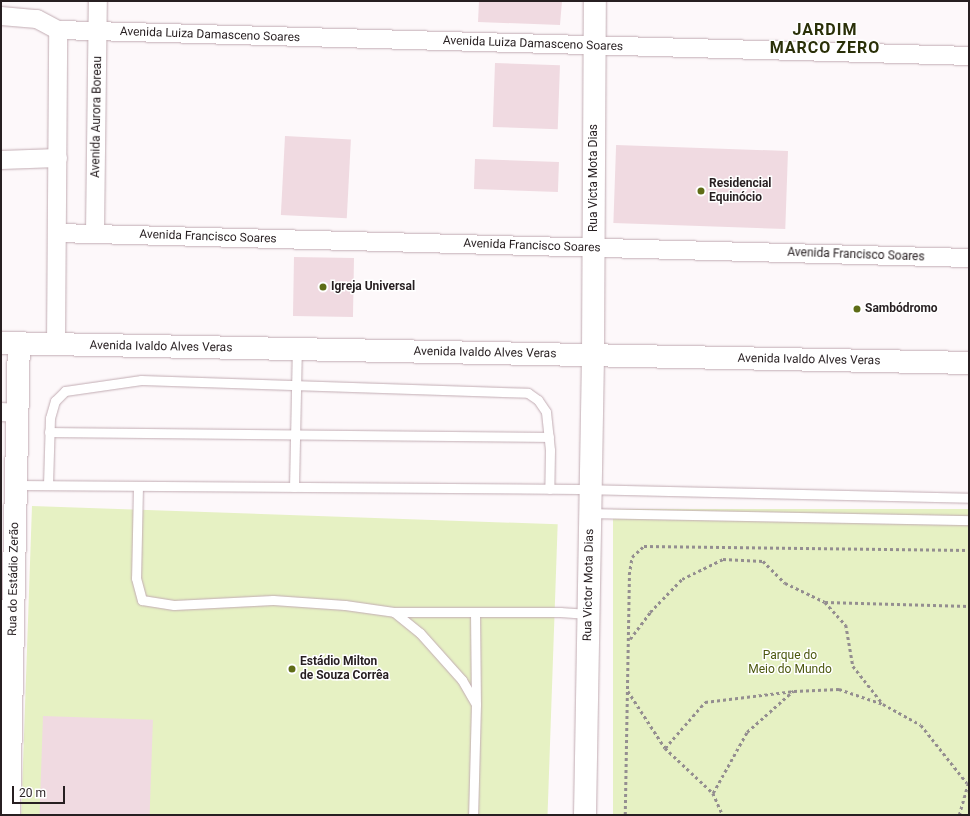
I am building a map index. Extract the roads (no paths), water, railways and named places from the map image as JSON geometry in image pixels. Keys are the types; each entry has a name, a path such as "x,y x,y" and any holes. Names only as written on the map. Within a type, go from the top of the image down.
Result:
{"main road":[{"name":"Rua Victa Mota Dias","path":"593,355 595,1"},
{"name":"Avenida Ivaldo Alves Veras","path":"10,343 969,363"},
{"name":"Rua do Estádio Zerão","path":"10,343 9,413 16,485 10,815"},
{"name":"Rua Victor Mota Dias","path":"584,815 593,355"}],"street":[{"name":"Avenida Aurora Boreau","path":"95,233 98,1"},
{"path":"1,16 37,19 58,30 56,345"},
{"name":"Avenida Luiza Damasceno Soares","path":"58,30 969,56"},
{"path":"1,160 58,158"},
{"name":"Avenida Francisco Soares","path":"57,233 969,258"}],"lane":[{"path":"294,487 297,349"},
{"path":"48,485 50,418 55,401 65,391 141,380 528,393 538,400 546,412 549,437 549,489"},
{"path":"49,432 549,437"},
{"path":"16,485 590,489 969,498"},
{"path":"138,486 136,578 142,600 174,605 273,600 345,605 394,612 588,614"},
{"path":"590,513 969,520"},
{"path":"394,612 420,633 462,680 476,704"},
{"path":"474,815 476,704 475,612"}],"place":[{"name":"Residencial Equinócio","path":"701,191"},
{"name":"Igreja Universal","path":"323,287"},
{"name":"Sambódromo","path":"857,309"},
{"name":"Estádio Milton de Souza Corrêa","path":"292,669"}],"district":[{"name":"JARDIM MARCO ZERO","path":"825,39"}],"park label":[{"name":"Parque do Meio do Mundo","path":"790,663"}]}
